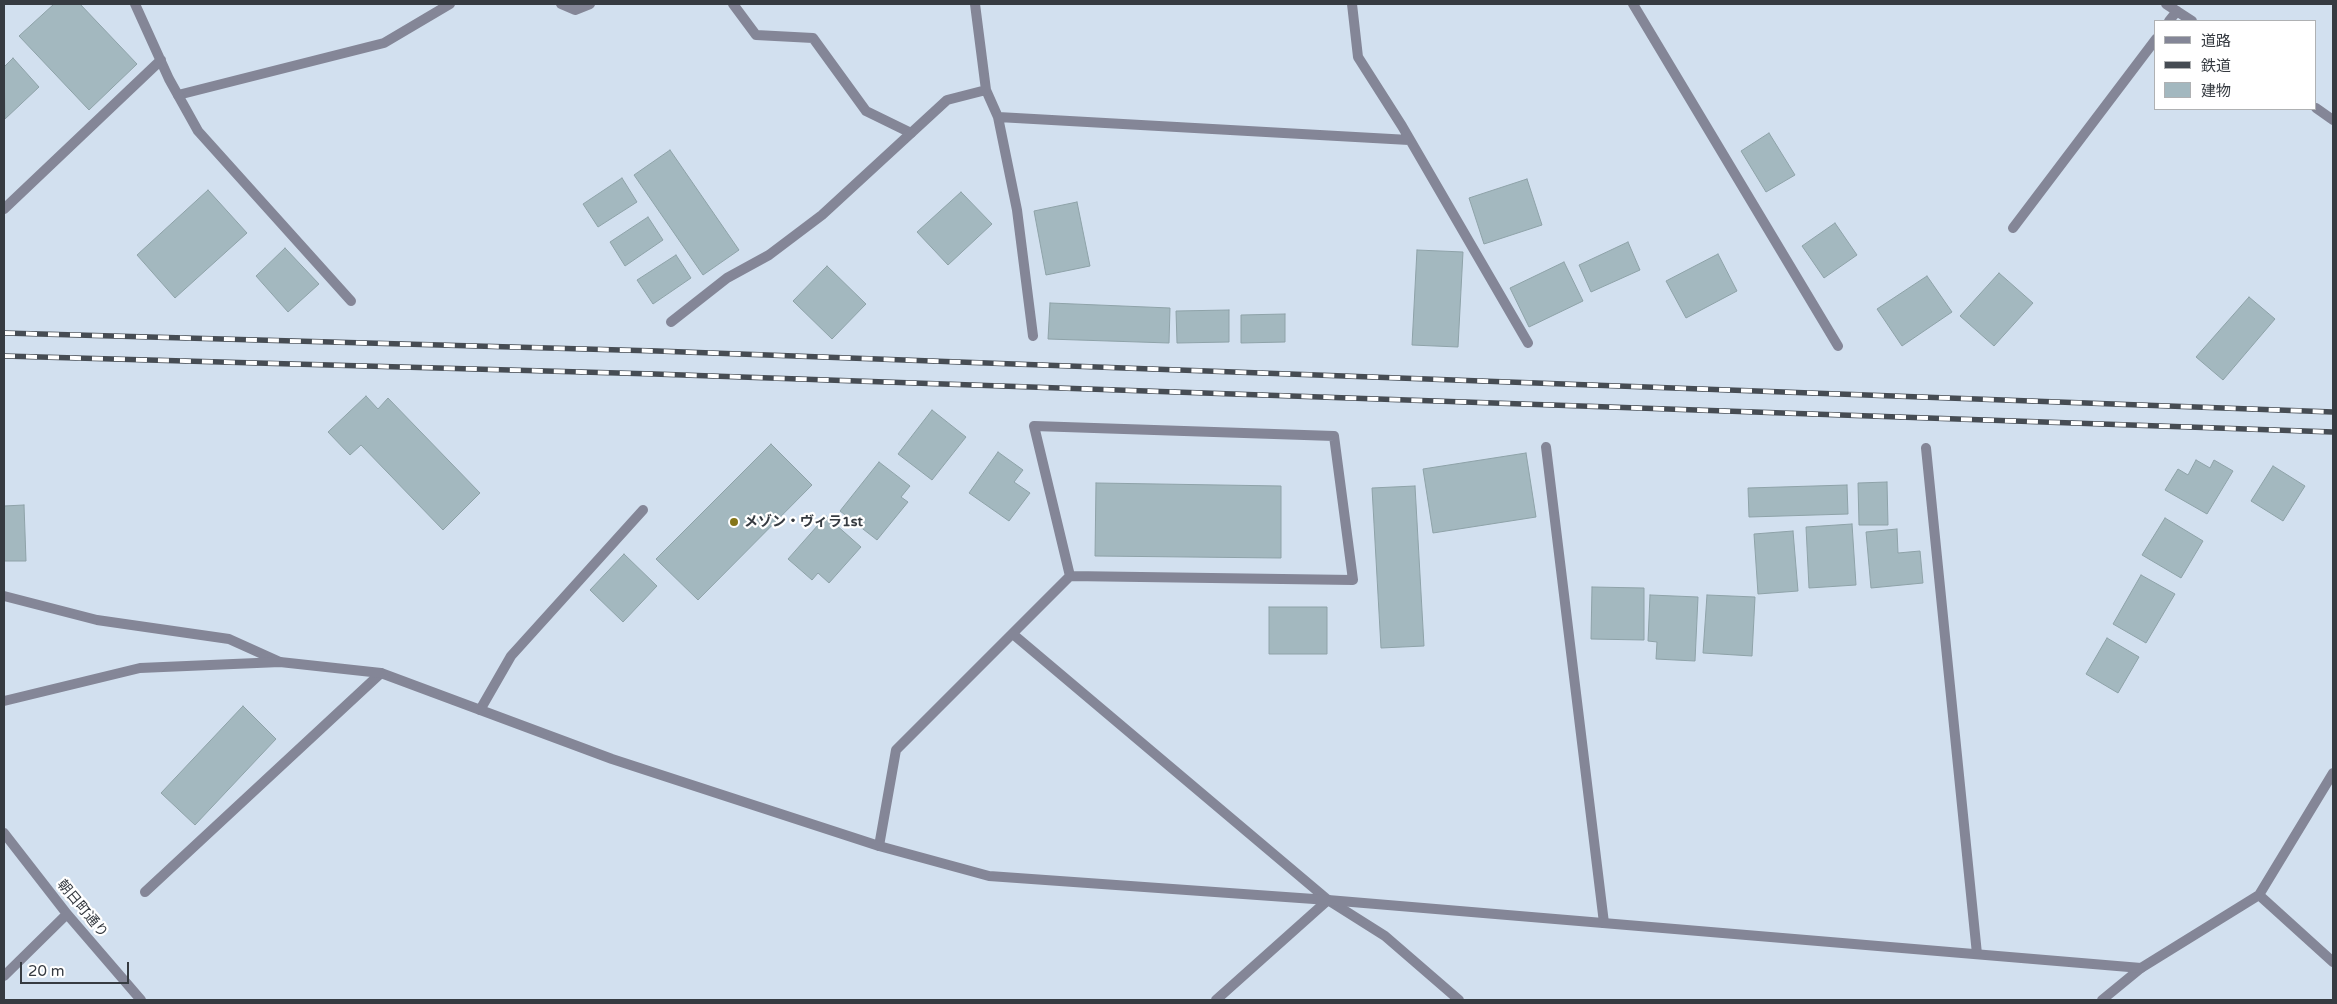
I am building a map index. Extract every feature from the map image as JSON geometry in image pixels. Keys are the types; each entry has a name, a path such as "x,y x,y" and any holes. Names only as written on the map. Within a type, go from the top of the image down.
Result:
{"street":[{"path":"135,4 160,60 198,131 351,301"},
{"path":"178,95 384,43 450,4"},
{"path":"562,4 575,10 590,4"},
{"path":"733,4 756,35 813,38 866,111 912,133"},
{"path":"975,4 986,90 998,116 1017,210 1033,336"},
{"path":"1352,4 1358,57 1410,140 1528,343"},
{"path":"1633,4 1838,346"},
{"path":"2166,4 2190,20"},
{"path":"2170,20 2177,11"},
{"path":"2013,228 2154,42"},
{"path":"4,209 160,60"},
{"path":"671,322 727,278 769,255 822,215 947,100 986,90"},
{"path":"2317,109 2333,120"},
{"path":"998,116 1410,140"},
{"path":"878,846 896,750 1014,635 1070,576 1353,580 1334,436 1034,426 1070,576"},
{"path":"1546,447 1604,923"},
{"path":"1926,448 1977,954"},
{"path":"480,710 511,656 643,510"},
{"path":"4,596 97,620 229,639 280,662"},
{"path":"1014,635 1328,900 1385,936 1459,1000"},
{"path":"4,702 140,668 280,662 381,673 612,759 878,846 989,876 1328,900 2142,968"},
{"path":"144,892 381,673"},
{"path":"2102,1000 2142,968 2259,895 2333,773"},
{"name":"朝日町通り","path":"4,833 67,914 141,1000"},
{"path":"2259,895 2333,962"},
{"path":"1216,1000 1328,900"},
{"path":"4,976 67,914"}],"building":[{"path":"54,4 80,4 137,64 89,110 19,36"},
{"path":"13,58 39,87 5,119 4,67"},
{"path":"1769,133 1795,175 1766,192 1741,151"},
{"path":"670,150 739,250 703,275 634,175"},
{"path":"622,178 637,202 598,227 583,204"},
{"path":"1527,179 1542,225 1484,244 1469,198"},
{"path":"208,190 247,233 175,298 137,255"},
{"path":"961,192 992,224 948,265 917,232"},
{"path":"1077,202 1090,266 1046,275 1034,211"},
{"path":"648,217 663,240 625,266 610,242"},
{"path":"1835,223 1857,255 1824,278 1802,246"},
{"path":"1628,242 1640,270 1591,292 1579,265"},
{"path":"285,248 319,284 288,312 256,276"},
{"path":"1417,250 1463,252 1458,347 1412,345"},
{"path":"1718,254 1737,291 1686,318 1666,281"},
{"path":"676,255 691,278 653,304 637,280"},
{"path":"1564,262 1583,301 1529,327 1510,288"},
{"path":"827,266 866,304 832,339 793,301"},
{"path":"1999,273 2033,303 1994,346 1960,316"},
{"path":"1927,276 1952,312 1902,346 1877,309"},
{"path":"2249,297 2275,319 2223,380 2196,357"},
{"path":"1050,303 1170,308 1169,343 1048,339"},
{"path":"1229,310 1229,342 1177,343 1176,311"},
{"path":"1285,314 1285,342 1241,343 1241,315"},
{"path":"366,396 378,409 388,398 480,493 443,530 361,445 350,455 328,432"},
{"path":"932,410 966,437 932,480 898,454"},
{"name":"メゾン・ヴィラ1st","path":"771,444 812,485 698,600 656,559"},
{"path":"998,452 1023,470 1014,482 1030,493 1009,521 969,493"},
{"path":"1526,453 1536,517 1433,533 1423,469"},
{"path":"2196,460 2210,468 2214,460 2233,471 2207,514 2165,490 2178,469 2188,475"},
{"path":"879,462 910,486 901,497 908,502 877,540 840,511"},
{"path":"2273,466 2305,486 2283,521 2251,501"},
{"path":"1887,482 1888,525 1859,525 1858,483"},
{"path":"1096,483 1281,486 1281,558 1095,556"},
{"path":"1847,485 1848,514 1749,517 1748,488"},
{"path":"1415,486 1424,646 1381,648 1372,488"},
{"path":"24,505 26,561 4,561 4,506"},
{"path":"826,516 861,547 829,583 818,573 812,580 788,559"},
{"path":"2165,518 2203,541 2181,578 2142,555"},
{"path":"1852,524 1856,585 1809,588 1806,527"},
{"path":"1897,529 1898,553 1920,551 1923,583 1871,588 1866,532"},
{"path":"1793,531 1798,591 1758,594 1754,534"},
{"path":"624,554 657,586 623,622 590,590"},
{"path":"2141,575 2175,594 2146,643 2113,624"},
{"path":"1592,587 1644,588 1644,640 1591,639"},
{"path":"1650,595 1698,597 1695,661 1656,659 1657,642 1648,641"},
{"path":"1707,595 1755,597 1752,656 1703,653"},
{"path":"1269,607 1327,607 1327,654 1269,654"},
{"path":"2107,638 2139,657 2118,693 2086,674"},
{"path":"243,706 276,739 195,825 161,793"}],"railway":[{"path":"4,333 657,351 2333,412"},
{"path":"4,356 654,374 2333,432"}],"place":[{"name":"メゾン・ヴィラ1st","path":"734,522"}]}
